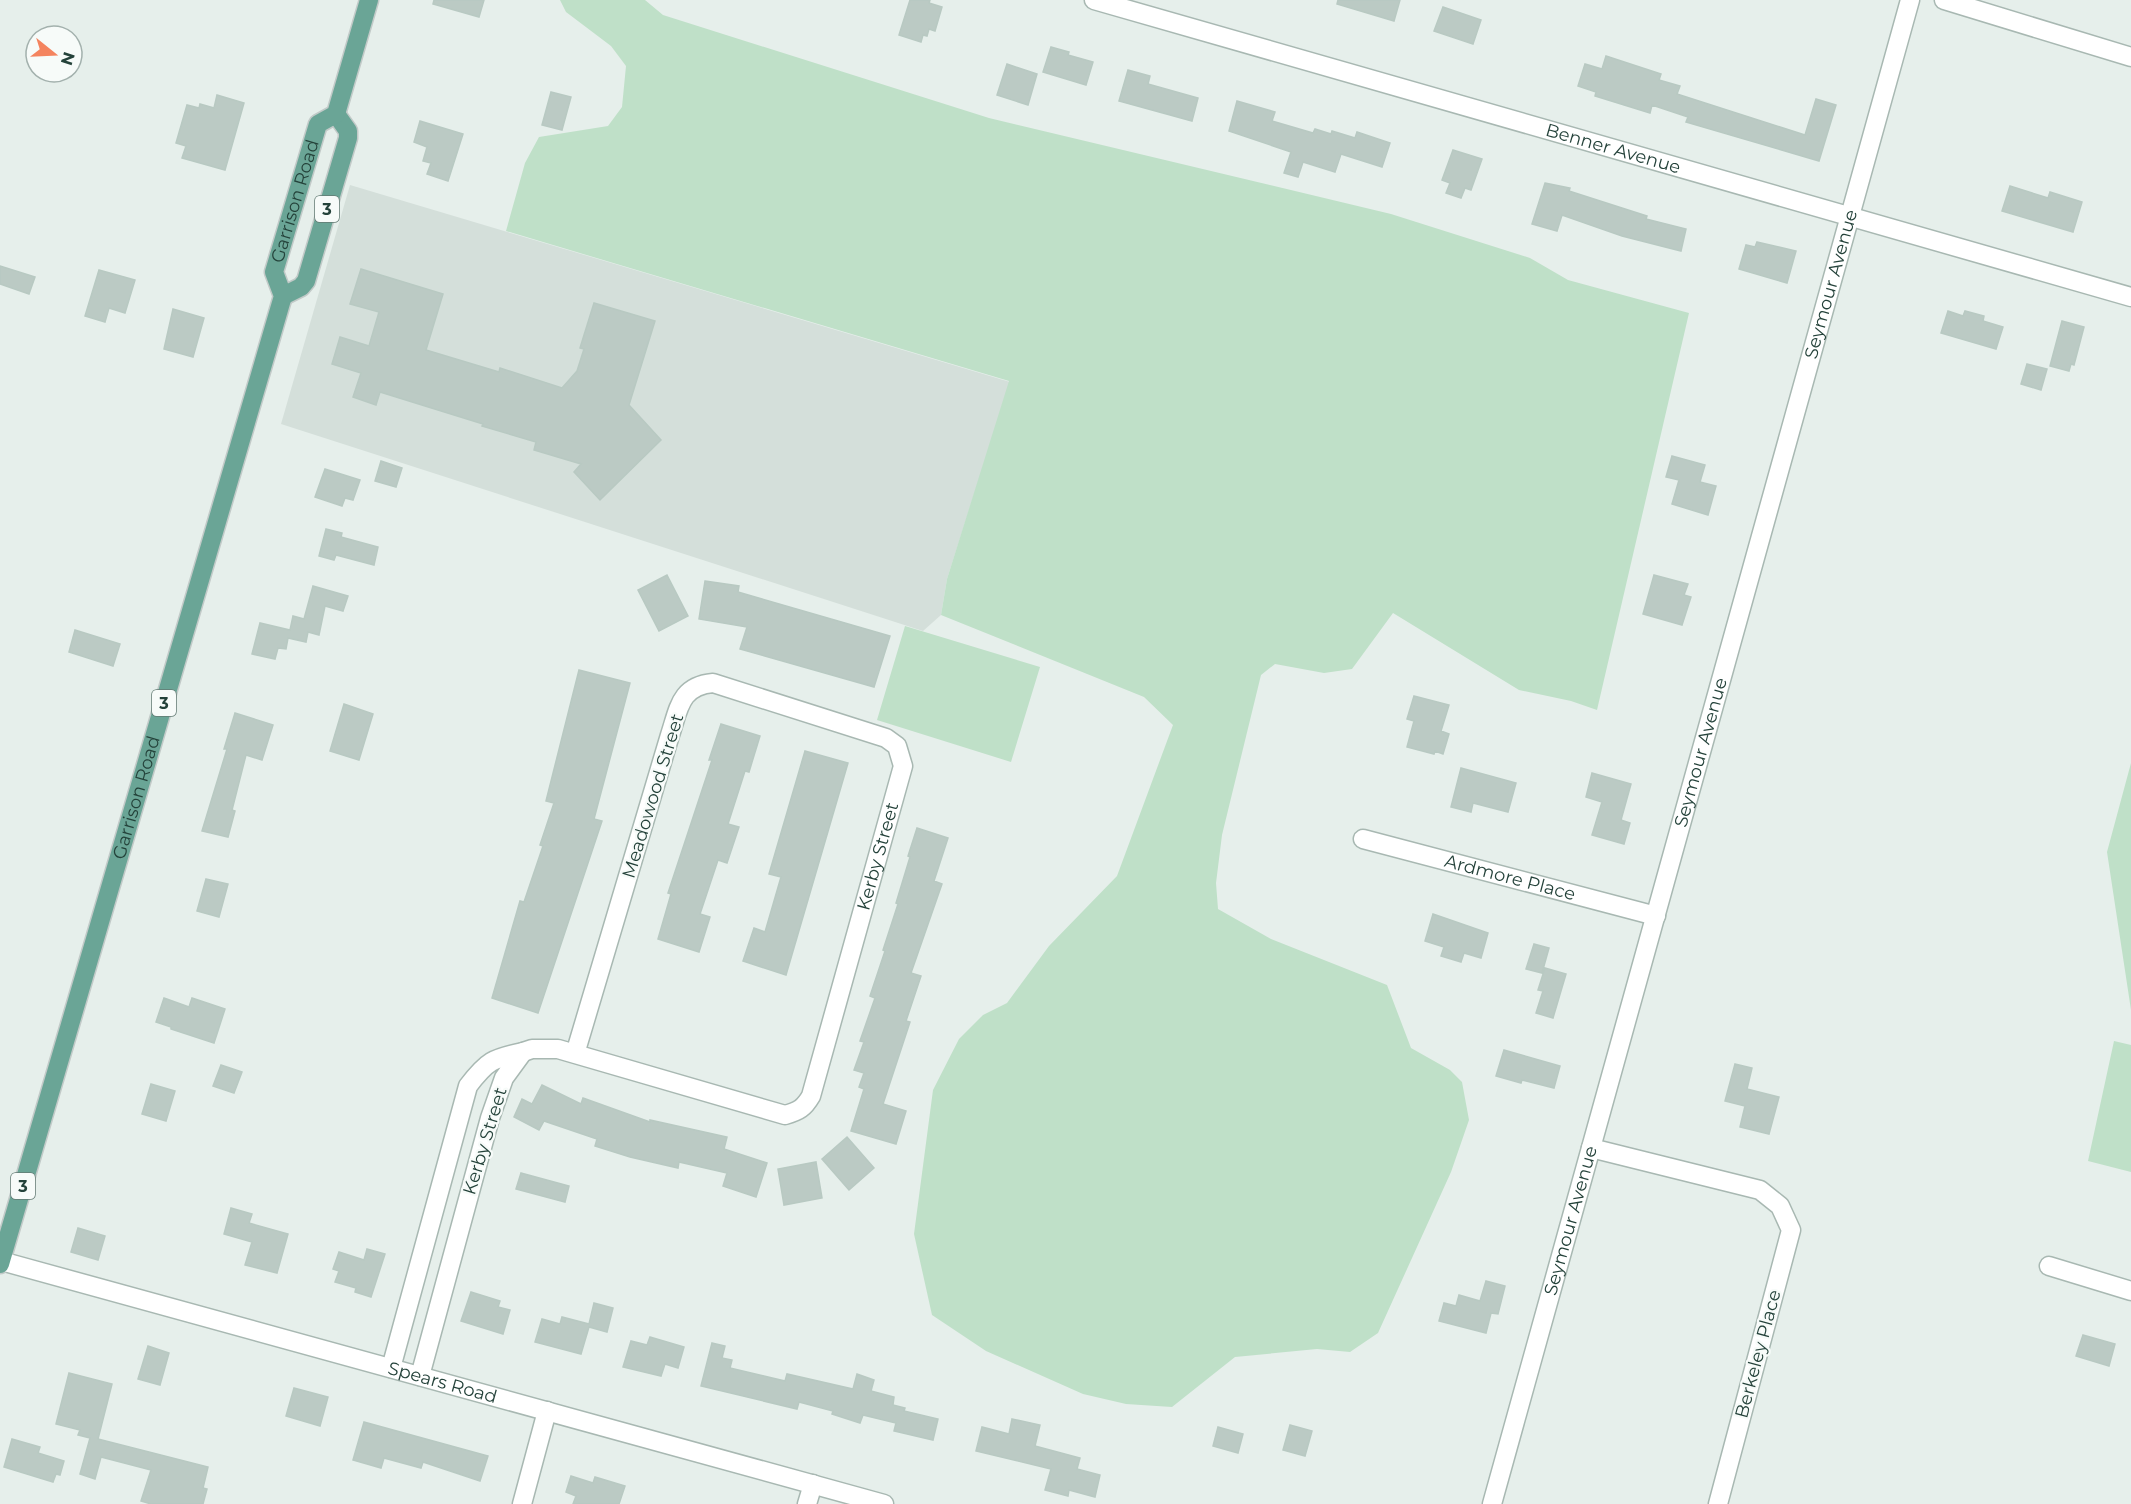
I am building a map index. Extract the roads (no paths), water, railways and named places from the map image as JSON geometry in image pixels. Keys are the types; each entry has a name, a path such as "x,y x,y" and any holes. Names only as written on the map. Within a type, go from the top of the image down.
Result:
{"main road":[{"path":"336,114 369,0"},
{"name":"Garrison Road","path":"0,1262 283,296 274,272 318,124 336,114 348,131 348,138 304,284 283,296"}],"street":[{"name":"Benner Avenue","path":"1094,0 2131,297"},
{"name":"Seymour Avenue","path":"1492,1504 1910,0"},
{"path":"1944,0 2131,57"},
{"name":"Meadowood Street","path":"575,1054 670,735 680,706 691,689 713,683 886,738 897,746 900,755"},
{"name":"Kerby Street","path":"575,1054 785,1115 798,1112 805,1107 814,1084 903,766 900,755"},
{"name":"Ardmore Place","path":"1363,839 1656,916"},
{"path":"523,1052 558,1049 575,1054"},
{"name":"Kerby Street","path":"391,1368 468,1086 482,1067 500,1056 523,1052"},
{"name":"Kerby Street","path":"420,1376 490,1118 504,1078 523,1052"},
{"name":"Berkeley Place","path":"1591,1148 1760,1190 1780,1206 1791,1230 1718,1504"},
{"name":"Spears Road","path":"0,1262 884,1504"},
{"path":"2049,1266 2131,1291"},
{"path":"522,1504 547,1411"},
{"path":"807,1504 813,1484"}]}
